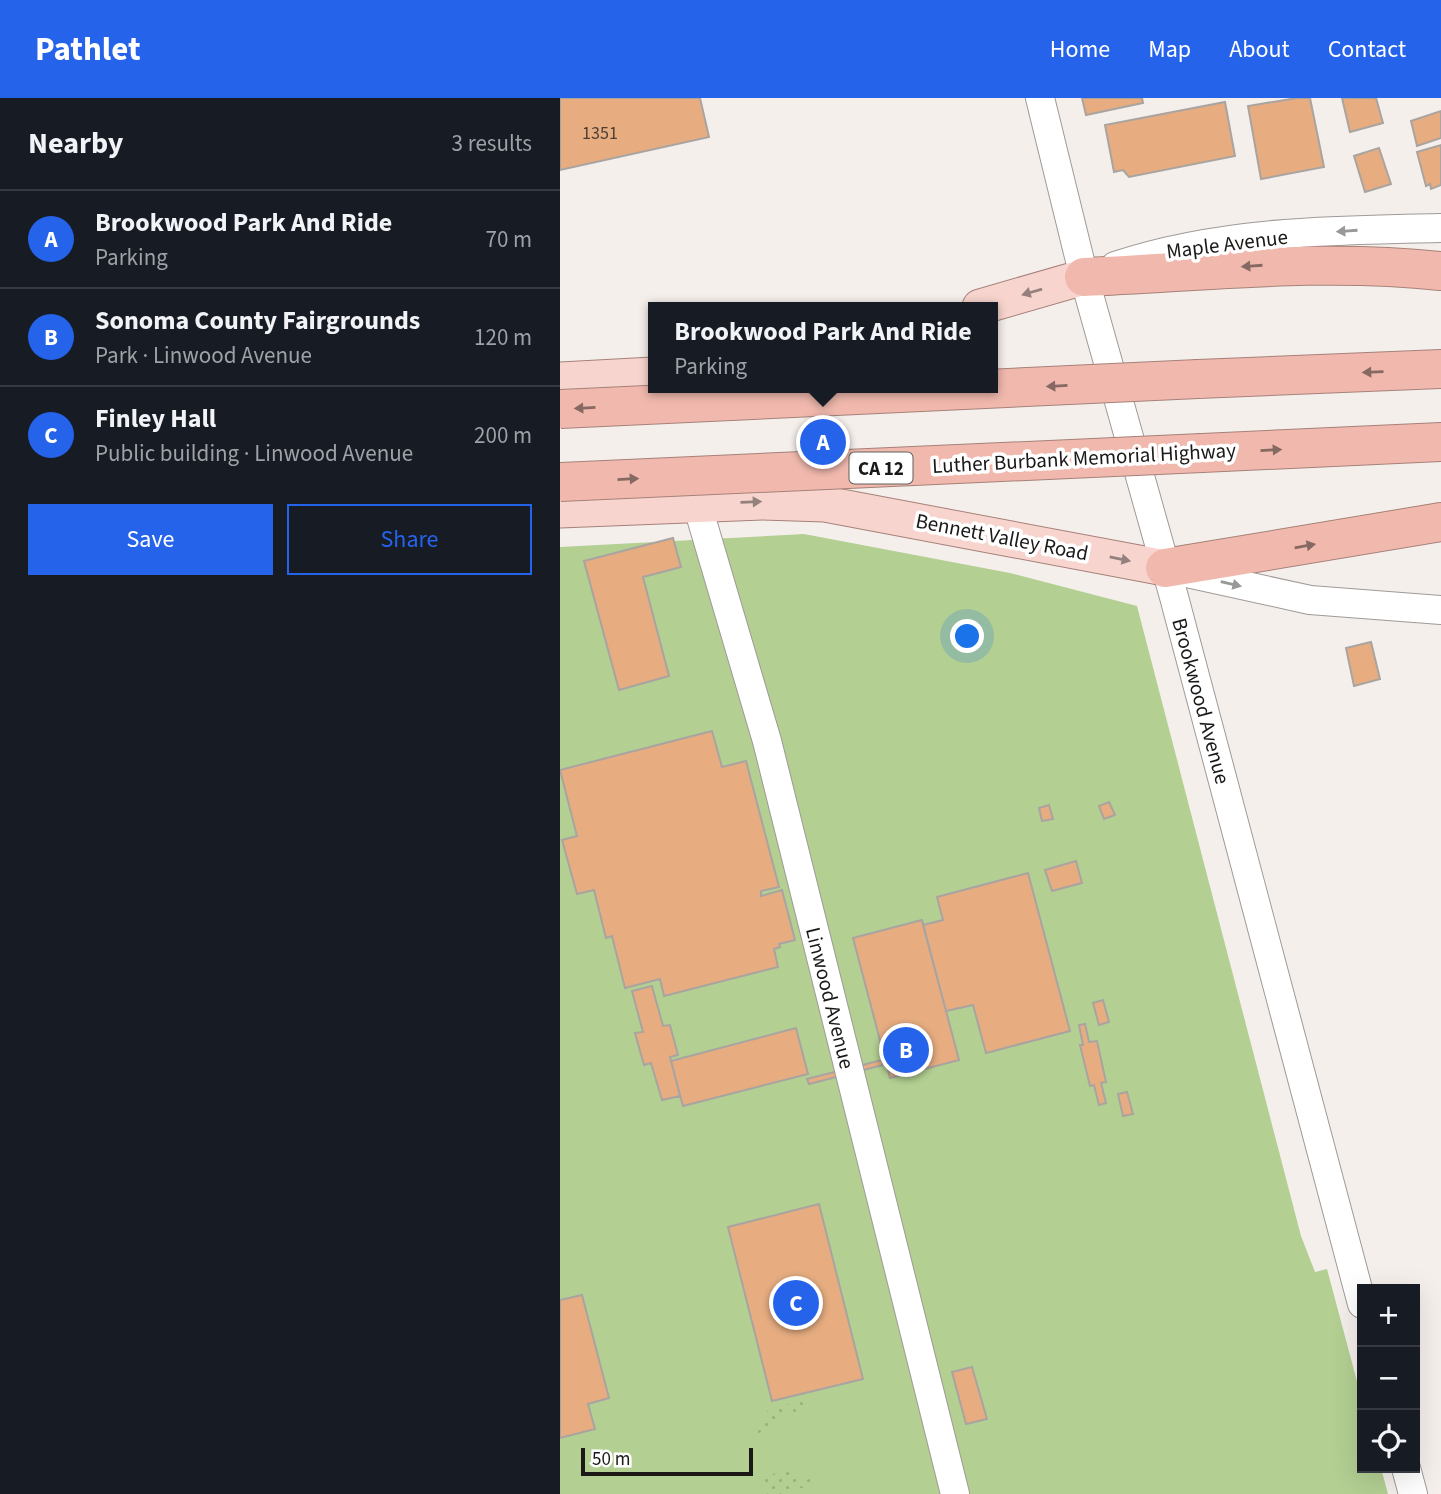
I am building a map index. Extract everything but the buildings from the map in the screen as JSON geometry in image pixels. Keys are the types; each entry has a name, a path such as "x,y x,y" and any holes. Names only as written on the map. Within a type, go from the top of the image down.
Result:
{"highway":[{"path":"1084,277 1161,275 1271,265 1441,271"},
{"path":"998,388 1441,369"},
{"path":"560,409 900,393"},
{"name":"Luther Burbank Memorial Highway","path":"560,482 1441,442"},
{"path":"1165,568 1441,523"}],"main road":[{"name":"Maple Avenue","path":"997,302 1084,277"},
{"path":"560,380 648,374"},
{"name":"Bennett Valley Road","path":"560,510 762,502 825,504 1165,568"}],"street":[{"name":"Brookwood Avenue","path":"1040,98 1084,277 1165,568 1357,1285"},
{"name":"Maple Avenue","path":"1084,277 1164,250 1199,244 1352,230 1441,228"},
{"name":"Linwood Avenue","path":"697,504 767,741 955,1494"},
{"name":"Bennett Valley Road","path":"1165,568 1310,600 1441,610"},
{"path":"1407,1473 1413,1494"}],"green space":[{"path":"804,534 1010,573 1137,606 1301,1236 1315,1272 1327,1269 1357,1381 1357,1473 1382,1473 1388,1494 560,1494 560,547"},
{"path":"802,1400 804,1409 781,1416 756,1436 754,1429 767,1411"},
{"path":"830,1462 831,1467 813,1485 779,1494 767,1494 762,1477 798,1467 802,1481 816,1477"}],"place":[{"name":"Brookwood Park And Ride","path":"823,442"},
{"name":"Sonoma County Fairgrounds","path":"906,1050"},
{"name":"Finley Hall","path":"796,1303"}]}
